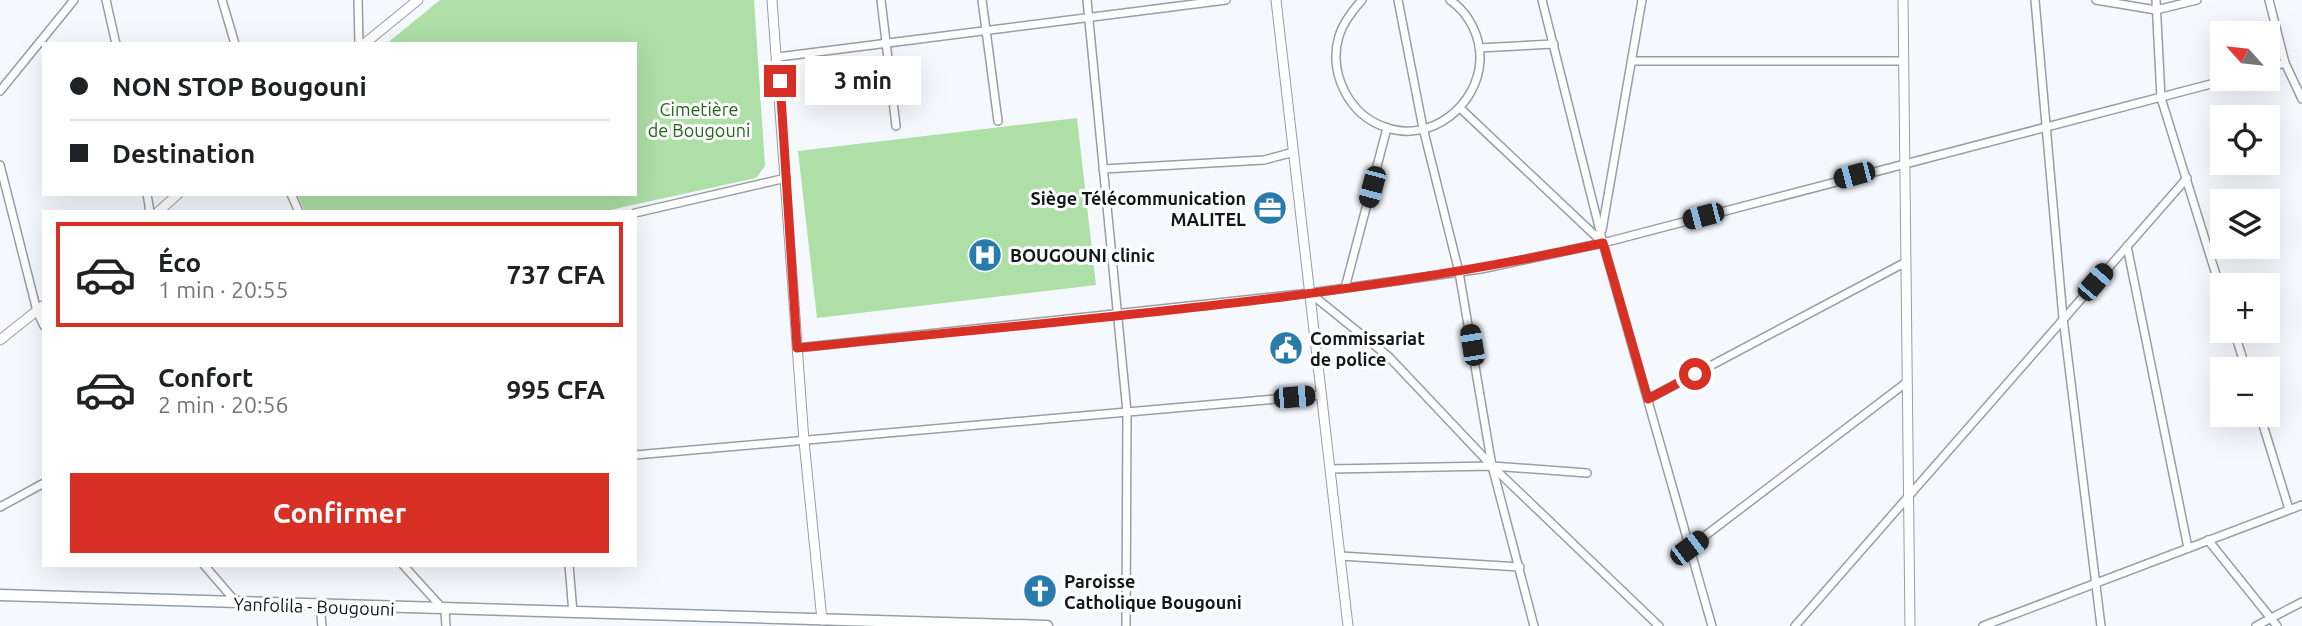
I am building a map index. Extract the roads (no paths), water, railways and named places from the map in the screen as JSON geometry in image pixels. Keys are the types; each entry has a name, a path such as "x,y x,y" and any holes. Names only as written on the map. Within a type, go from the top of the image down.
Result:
{"main road":[{"name":"Yanfolila - Bougouni","path":"0,595 573,614 681,621 1047,626"}],"street":[{"path":"0,91 74,0"},
{"path":"106,0 116,42"},
{"path":"222,0 234,42"},
{"path":"358,0 361,42"},
{"path":"364,42 418,0"},
{"path":"772,0 804,440 822,623"},
{"path":"881,0 895,126"},
{"path":"982,0 998,121"},
{"path":"1087,0 1127,412 1126,626"},
{"path":"778,57 986,31 1172,3 1226,0"},
{"path":"1276,0 1348,626"},
{"path":"1362,0 1339,36 1336,71 1349,102 1366,118 1387,128 1410,131 1441,123 1460,108 1472,93 1480,69 1475,30 1460,7 1450,0"},
{"path":"1398,0 1423,128 1460,272 1492,466 1534,626"},
{"path":"1542,0 1603,243 1712,626"},
{"path":"1602,233 1642,0"},
{"path":"1903,0 1910,626"},
{"path":"2035,0 2063,318 2101,626"},
{"path":"2096,0 2156,10 2197,0"},
{"path":"2156,0 2161,98 2215,273"},
{"path":"2269,0 2285,63 2302,99"},
{"path":"1479,48 1554,44"},
{"path":"1633,61 1903,61"},
{"path":"2280,64 2285,63"},
{"path":"797,348 1310,293 1460,272 1603,243 2210,85"},
{"path":"1460,108 1603,243"},
{"path":"1345,288 1387,128"},
{"path":"1103,169 1264,160 1294,152"},
{"path":"0,165 40,308 0,340"},
{"path":"637,213 786,178"},
{"path":"1795,626 2186,178"},
{"path":"160,210 176,196"},
{"path":"2127,246 2188,548"},
{"path":"1648,399 1906,262"},
{"path":"1310,293 1389,357 1492,466 1659,626"},
{"path":"1689,548 1908,382"},
{"path":"637,455 1322,395"},
{"path":"2264,427 2290,509"},
{"path":"1331,469 1492,466 1587,473"},
{"path":"0,508 42,484"},
{"path":"1983,626 2302,505"},
{"path":"2208,540 2277,626"},
{"path":"1340,555 1520,567"},
{"path":"206,567 238,604"},
{"path":"405,567 445,611 446,626"},
{"path":"569,567 573,614"},
{"path":"2256,626 2302,602"},
{"path":"320,605 322,626"}],"place":[{"name":"Siège Télécommunication MALITEL","path":"1270,208"},
{"name":"BOUGOUNI clinic","path":"985,255"},
{"name":"Commissariat de police","path":"1286,348"},
{"name":"Paroisse Catholique Bougouni","path":"1040,591"}],"park label":[{"name":"Cimetière de Bougouni","path":"699,119"}]}
